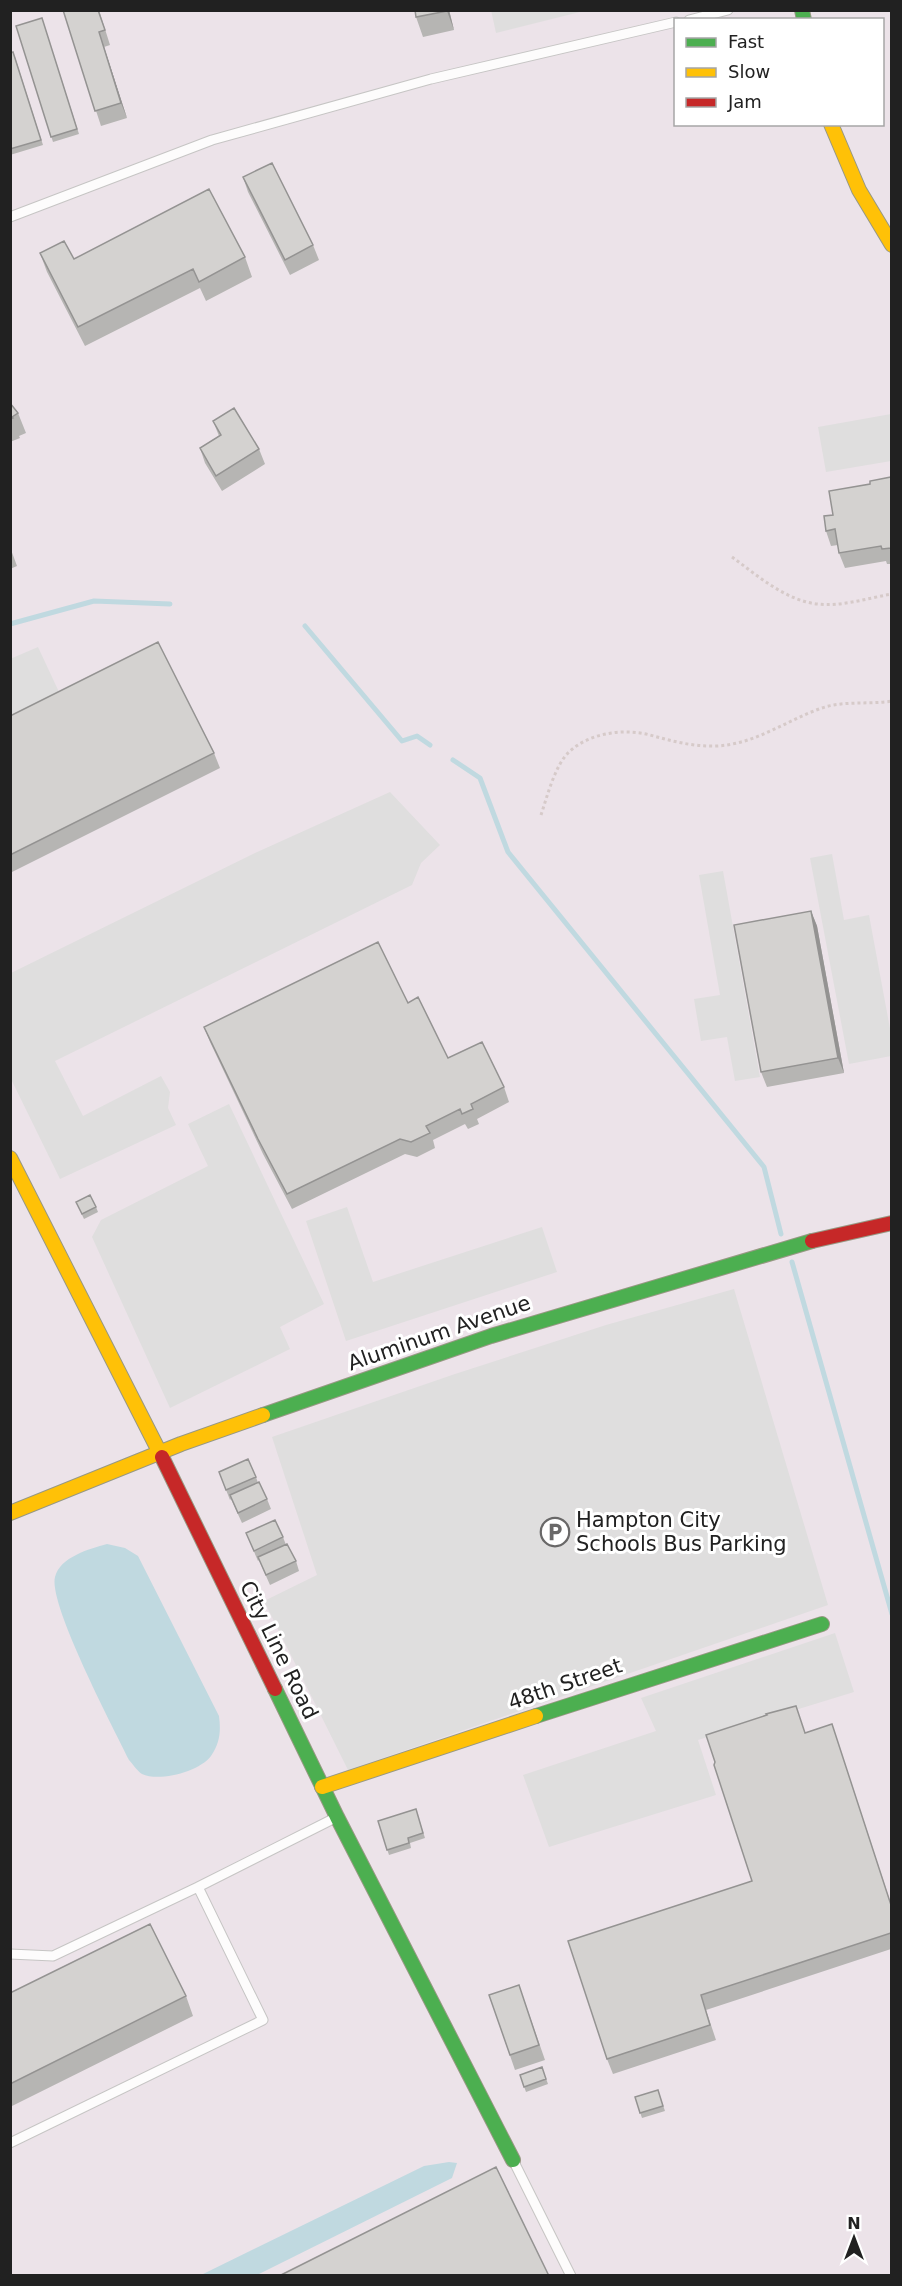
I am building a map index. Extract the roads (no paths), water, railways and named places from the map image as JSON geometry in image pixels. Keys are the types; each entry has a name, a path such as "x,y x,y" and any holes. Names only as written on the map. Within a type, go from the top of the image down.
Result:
{"street":[{"path":"832,126 859,190 891,245"},
{"name":"City Line Road","path":"10,1158 160,1452 337,1817 513,2160"},
{"name":"Aluminum Avenue","path":"10,1513 160,1452 491,1336 810,1242 891,1223"},
{"name":"48th Street","path":"322,1787 633,1683 822,1624"}],"lane":[{"path":"697,18 728,10"},
{"path":"10,217 212,140 431,79 674,22"},
{"path":"10,1954 53,1956 337,1817"},
{"path":"10,2143 263,2020 198,1887"},
{"path":"513,2160 571,2276"}],"water":[{"path":"107,1544 125,1548 138,1556 219,1716 219,1737 214,1751 205,1762 188,1771 158,1777 140,1773 129,1760 71,1639 56,1591 55,1577 58,1570 69,1559"},
{"path":"457,2163 452,2178 257,2275 201,2275 424,2166"}],"waterway":[{"path":"10,624 94,601 170,604"},
{"path":"305,626 402,741 417,736 430,745"},
{"path":"453,760 480,778 508,852 764,1167 781,1234"},
{"path":"792,1262 892,1614"}],"place":[{"name":"Hampton City Schools Bus Parking","path":"555,1532"}]}
